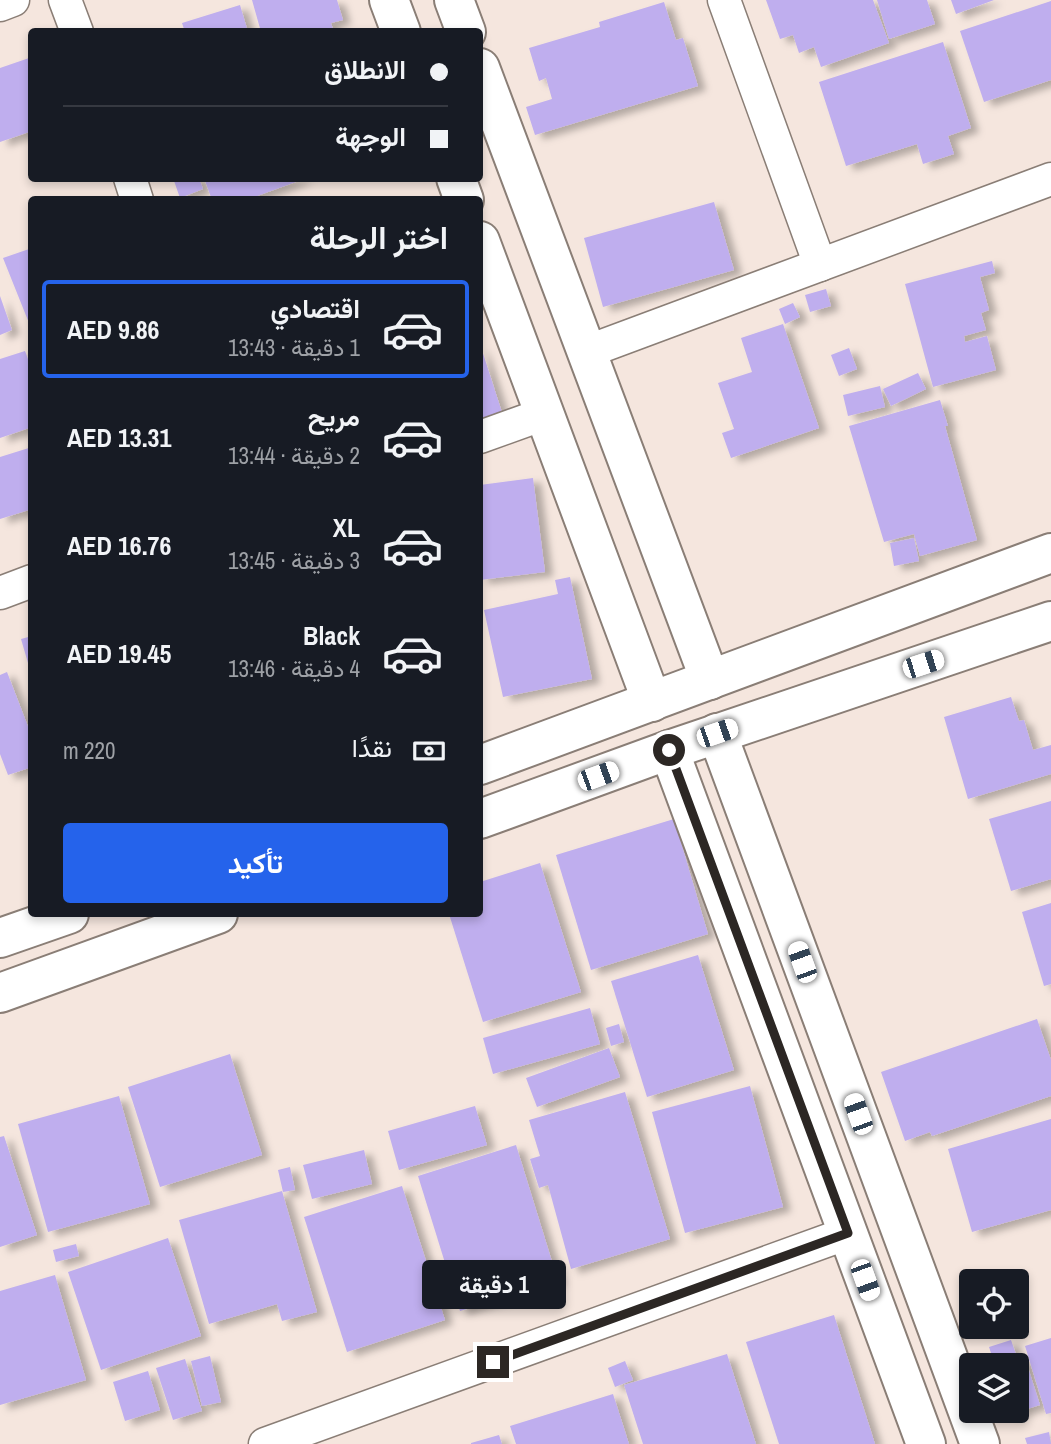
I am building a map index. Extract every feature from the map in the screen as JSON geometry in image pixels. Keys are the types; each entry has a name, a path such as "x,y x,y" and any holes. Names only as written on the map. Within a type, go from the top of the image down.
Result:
{"street":[{"path":"0,5 13,0"},
{"path":"65,0 76,28"},
{"path":"389,0 400,28"},
{"path":"454,0 464,28"},
{"path":"724,0 820,265"},
{"path":"483,76 710,680"},
{"path":"586,352 1051,178"},
{"path":"483,249 652,702"},
{"path":"483,436 544,414"},
{"path":"483,764 1051,553"},
{"path":"0,593 28,582"},
{"path":"483,818 717,733 1051,621"},
{"path":"717,733 980,1444"},
{"path":"669,750 926,1444"},
{"path":"0,938 60,917"},
{"path":"0,993 210,917"},
{"path":"265,1444 848,1233"}],"building":[{"path":"252,0 337,0 343,20 331,23 333,28 260,28"},
{"path":"766,0 873,0 889,43 821,67 814,47 799,53 793,35 780,39"},
{"path":"877,0 927,0 935,24 889,39"},
{"path":"951,0 994,0 956,14"},
{"path":"1051,1 1051,80 984,102 960,31"},
{"path":"664,2 676,40 683,38 698,86 535,135 526,107 552,99 546,78 539,81 529,48 600,27 599,22"},
{"path":"240,5 247,28 184,28 182,23"},
{"path":"943,42 971,128 948,136 954,154 923,164 917,144 846,166 819,82"},
{"path":"28,58 28,132 0,142 0,68"},
{"path":"174,182 200,182 203,189 179,196"},
{"path":"205,182 296,182 257,196 211,196"},
{"path":"714,202 734,270 603,307 584,238"},
{"path":"28,249 28,320 3,258"},
{"path":"992,261 995,273 980,277 989,310 981,313 986,330 964,336 965,342 987,336 996,370 933,387 905,284"},
{"path":"826,289 831,306 810,312 805,295"},
{"path":"0,296 12,330 0,335"},
{"path":"793,303 800,317 785,324 779,309"},
{"path":"783,324 819,428 731,458 722,433 734,429 718,383 752,372 741,338"},
{"path":"849,348 857,369 839,376 831,355"},
{"path":"25,351 28,359 28,428 0,438 0,359"},
{"path":"483,353 506,425 483,432"},
{"path":"918,373 926,389 891,406 883,389"},
{"path":"880,386 885,407 848,416 843,395"},
{"path":"940,400 977,540 920,556 914,534 884,542 849,426"},
{"path":"28,448 28,510 0,519 0,457"},
{"path":"533,478 545,572 483,580 483,485"},
{"path":"914,538 919,561 894,566 890,543"},
{"path":"570,577 592,679 503,697 484,610 558,594 555,580"},
{"path":"28,637 28,663 21,639"},
{"path":"7,672 28,727 28,768 8,775 0,754 0,675"},
{"path":"1011,697 1019,721 1024,720 1033,750 1051,745 1051,774 968,799 944,717"},
{"path":"1051,801 1051,879 1011,891 989,819"},
{"path":"674,819 708,934 591,970 556,855"},
{"path":"540,863 581,992 483,1022 450,917 483,917 483,881"},
{"path":"1051,903 1051,984 1044,986 1022,912"},
{"path":"698,955 734,1070 647,1097 611,981"},
{"path":"590,1008 600,1044 493,1074 483,1038"},
{"path":"1037,1019 1051,1060 1051,1096 932,1136 930,1132 905,1141 881,1072"},
{"path":"619,1024 624,1042 611,1046 606,1028"},
{"path":"609,1048 620,1077 537,1107 526,1078"},
{"path":"230,1054 262,1155 160,1187 128,1087"},
{"path":"750,1086 783,1207 685,1233 652,1112"},
{"path":"625,1092 670,1239 571,1269 548,1185 539,1188 530,1159 540,1156 529,1120"},
{"path":"119,1096 150,1204 48,1232 18,1124"},
{"path":"475,1106 487,1145 399,1170 388,1131"},
{"path":"1051,1119 1051,1210 972,1232 948,1149"},
{"path":"4,1136 37,1235 0,1247 0,1137"},
{"path":"516,1145 558,1281 460,1311 418,1176"},
{"path":"364,1150 372,1184 312,1199 303,1165"},
{"path":"290,1167 295,1190 283,1192 278,1170"},
{"path":"402,1186 445,1320 347,1352 304,1217"},
{"path":"282,1191 317,1312 282,1321 277,1304 209,1324 179,1220"},
{"path":"168,1238 201,1336 101,1370 68,1272"},
{"path":"76,1244 79,1256 56,1262 53,1250"},
{"path":"55,1275 86,1380 0,1405 0,1291"},
{"path":"834,1315 875,1444 779,1444 746,1342"},
{"path":"1051,1338 1051,1413 1046,1414 1025,1346"},
{"path":"1011,1340 1016,1353 991,1353 989,1347"},
{"path":"727,1354 756,1444 643,1444 624,1385"},
{"path":"210,1356 221,1402 202,1406 191,1361"},
{"path":"185,1359 202,1411 173,1420 156,1368"},
{"path":"625,1361 633,1380 615,1387 608,1368"},
{"path":"148,1371 160,1410 125,1421 113,1382"},
{"path":"1029,1371 1040,1405 1029,1408"},
{"path":"613,1394 629,1444 516,1444 510,1426"},
{"path":"1049,1432 1051,1444 1027,1444 1025,1438"},
{"path":"499,1435 502,1444 471,1444 471,1443"}],"route":[{"path":"493,1362 848,1233 669,750"}]}
